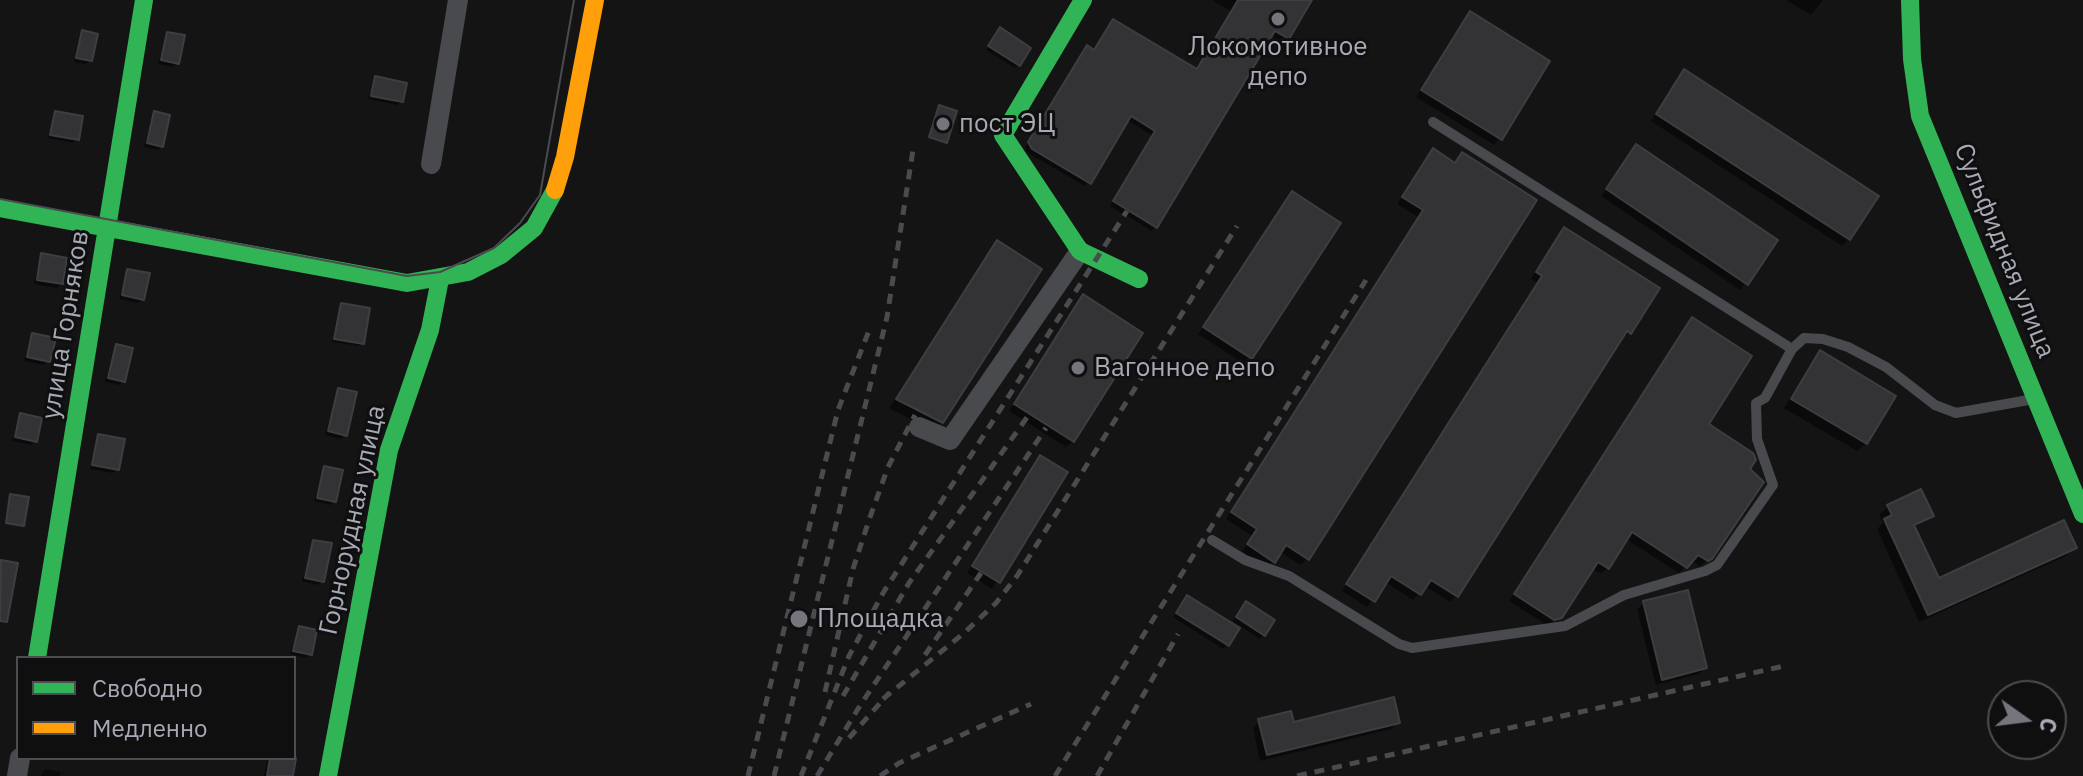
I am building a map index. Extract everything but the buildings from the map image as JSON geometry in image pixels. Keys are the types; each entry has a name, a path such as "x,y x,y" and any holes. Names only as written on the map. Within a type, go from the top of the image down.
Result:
{"street":[{"name":"улица Горняков","path":"37,656 144,0"},
{"path":"431,164 458,0"},
{"path":"0,208 407,283 468,272 501,255 534,228 551,201 565,157 595,0"},
{"path":"1083,0 1003,135 1080,251 1139,279"},
{"name":"Сульфидная улица","path":"1910,0 1912,59 1920,116 2083,514"},
{"path":"919,427 950,440 1080,251"},
{"name":"Горнорудная улица","path":"328,776 389,450 430,330 440,279"}],"lane":[{"path":"1433,122 1792,349"},
{"path":"1212,540 1245,560 1289,576 1399,644 1412,648 1565,626 1624,595 1717,565 1773,485 1757,439 1756,403 1765,398 1792,349 1804,338 1823,339 1848,347 1886,367 1935,405 1956,413 2036,398"}],"tram line":[{"path":"0,199 407,276 440,272 494,248 520,223 540,195 574,0"}],"railway":[{"path":"774,776 887,317 913,150"},
{"path":"801,776 849,656 883,593 1127,211"},
{"path":"883,699 964,633 996,603 1017,576 1237,226"},
{"path":"1055,776 1366,280"},
{"path":"748,776 838,410 870,328"},
{"path":"825,692 853,569 888,467 915,415"},
{"path":"843,696 909,583 1028,416"},
{"path":"817,776 861,704 1046,428"},
{"path":"925,655 981,573"},
{"path":"1097,776 1178,634"},
{"path":"1297,776 1784,666"},
{"path":"849,738 889,693"},
{"path":"880,776 899,763 1031,704"}],"traffic: fast":[{"path":"37,656 144,0"},
{"path":"1083,0 1003,135 1080,251 1139,279"},
{"path":"1910,0 1912,59 1920,116 2083,514"},
{"path":"0,208 407,283 468,272 501,255 534,228 555,190"},
{"path":"328,776 389,450 430,330 440,279"}],"traffic: slow":[{"path":"555,190 565,157 595,0"}],"place":[{"name":"Локомотивное депо","path":"1278,19"},
{"name":"пост ЭЦ","path":"943,124"},
{"name":"Вагонное депо","path":"1078,368"},
{"name":"Площадка","path":"799,619"}]}
